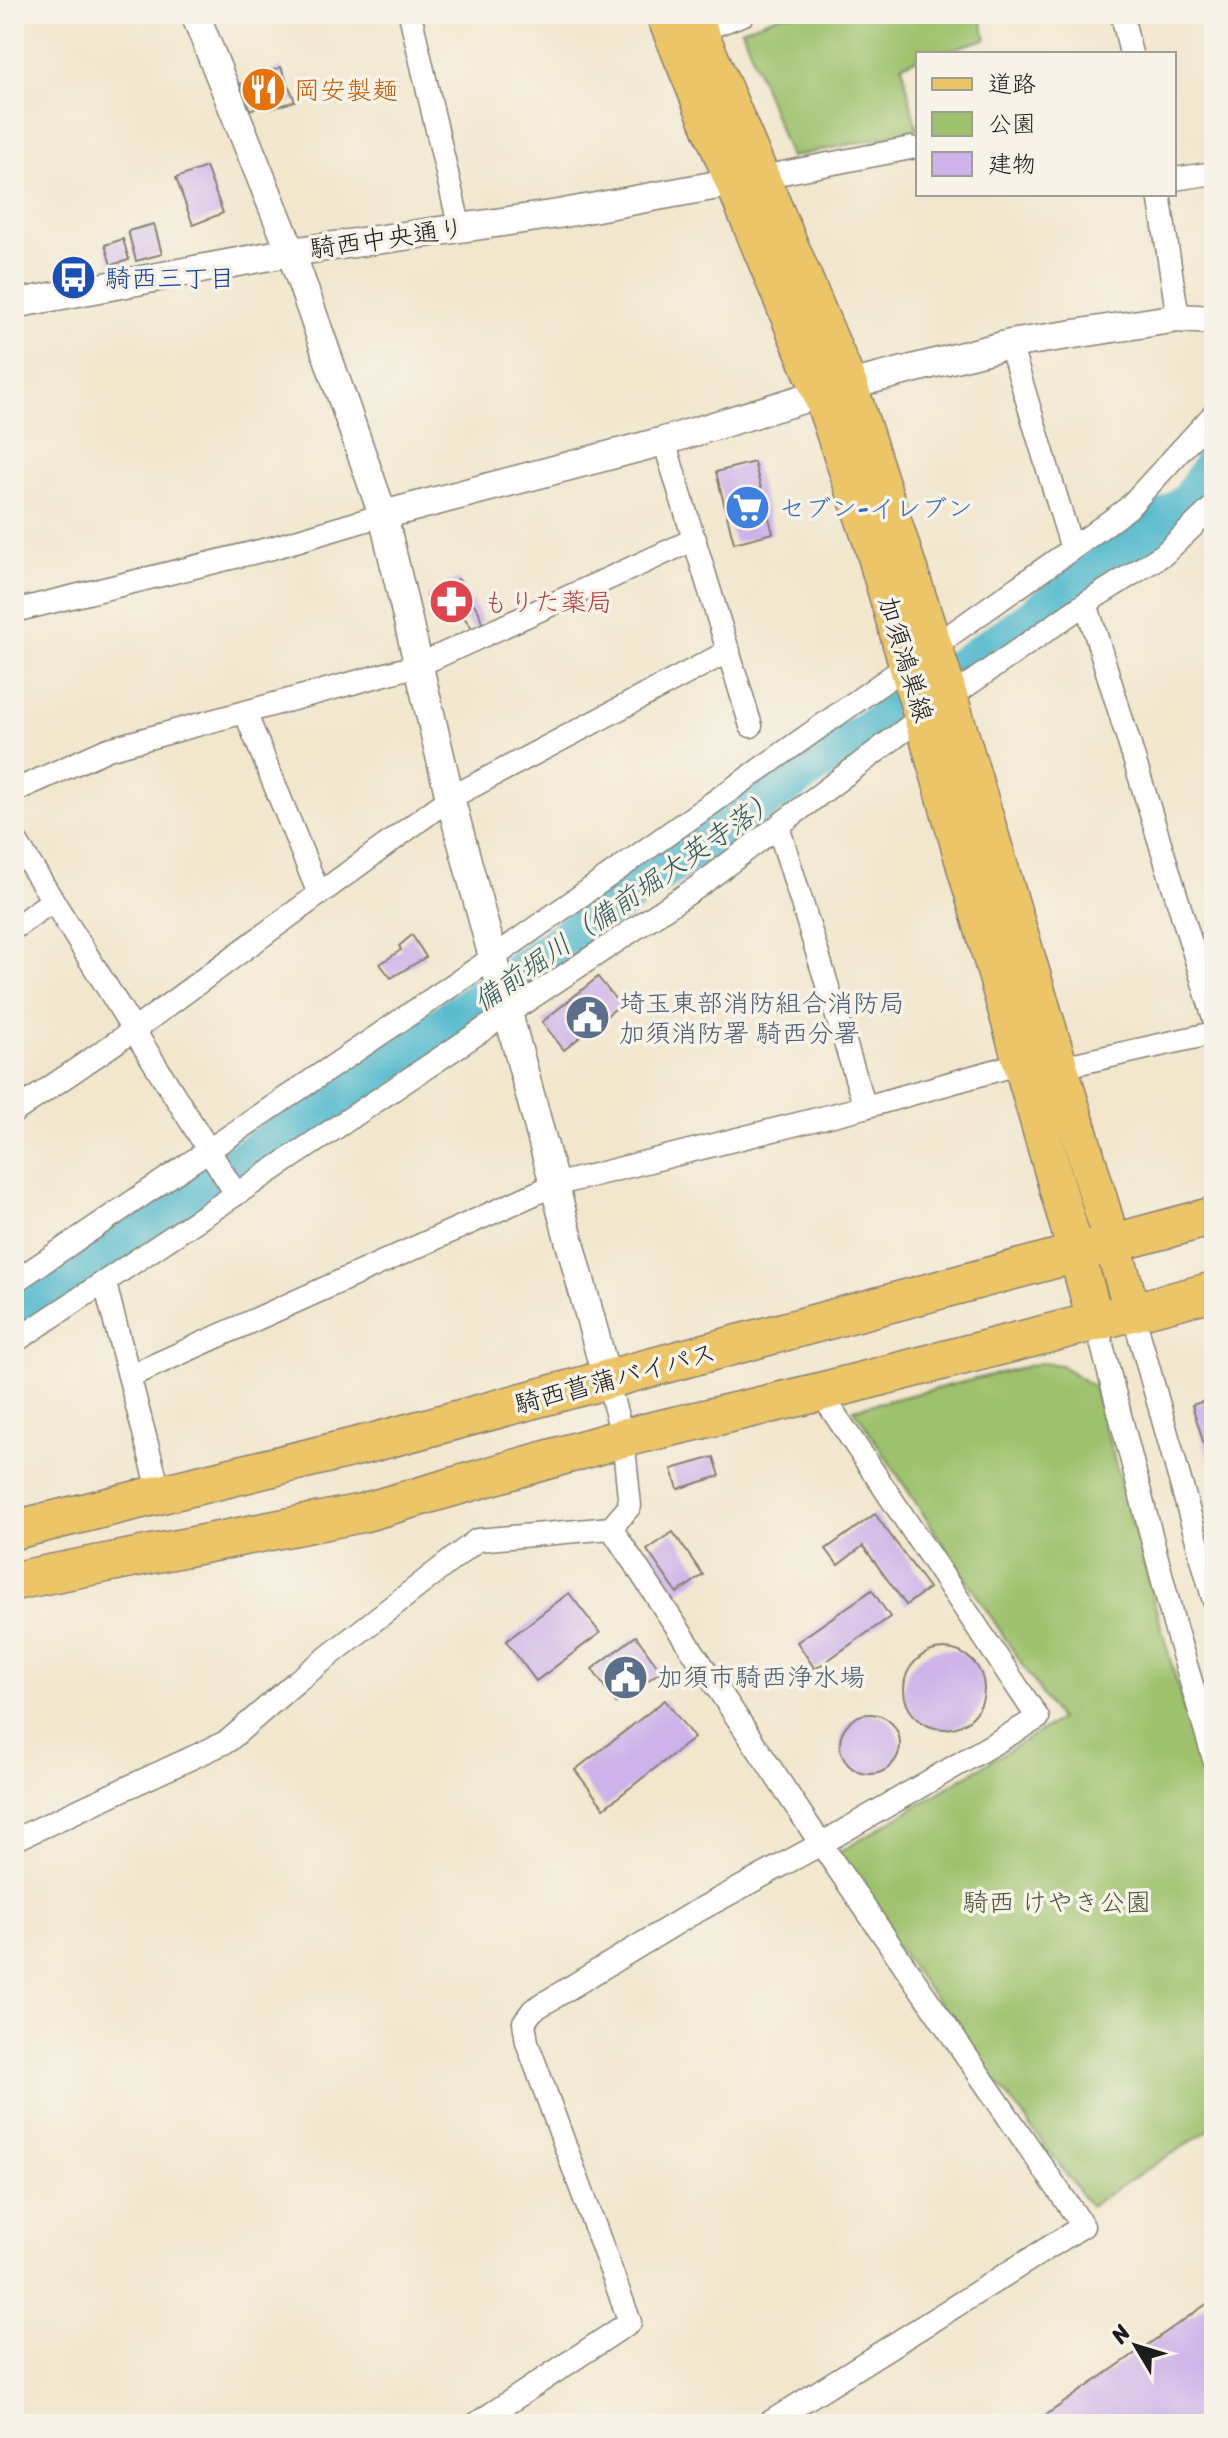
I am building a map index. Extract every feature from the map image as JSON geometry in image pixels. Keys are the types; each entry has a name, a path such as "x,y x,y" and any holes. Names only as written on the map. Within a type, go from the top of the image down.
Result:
{"highway":[{"name":"騎西菖蒲バイパス","path":"14,1530 371,1443 1214,1216"},
{"path":"14,1581 362,1513 623,1438 820,1392 1214,1291"}],"main road":[{"name":"加須鴻巣線","path":"664,14 747,180 835,390 922,660 1094,1247 1133,1313"},
{"name":"加須鴻巣線","path":"696,23 747,180"},
{"name":"加須鴻巣線","path":"1094,1247 1096,1322"}],"street":[{"path":"14,1840 228,1741 297,1681 477,1540 611,1528 630,1506 623,1438 450,798 383,515 291,252 195,14"},
{"path":"410,14 460,229"},
{"path":"696,23 744,14"},
{"path":"1122,14 1131,52"},
{"path":"747,180 911,148"},
{"path":"1176,179 1214,173"},
{"name":"騎西中央通り","path":"14,304 291,252 460,229 747,180"},
{"path":"1159,196 1178,318"},
{"path":"14,611 272,548 1010,344 1178,318 1214,320"},
{"path":"1010,344 1072,549"},
{"path":"14,1282 495,962 922,660 1128,508 1214,414"},
{"path":"664,441 751,726"},
{"path":"14,1342 105,1284 235,1191 510,1014 699,886 936,708 1086,603 1164,554 1213,515"},
{"path":"14,791 108,749 419,665 695,539"},
{"path":"1086,603 1214,1018"},
{"path":"14,1112 134,1030 450,798 729,651"},
{"path":"245,712 319,894"},
{"path":"778,826 865,1107"},
{"path":"14,838 235,1191"},
{"path":"14,928 52,901"},
{"path":"130,1376 554,1185 1040,1066 1214,1033"},
{"path":"105,1284 160,1494"},
{"path":"1133,1313 1214,1601"},
{"path":"1096,1322 1174,1624 1214,1759"},
{"path":"476,2424 630,2322 527,2042 524,2022 533,2010 688,1916 821,1844 1038,1718 820,1392"},
{"path":"611,1528 821,1844 1083,2226 795,2417 767,2424"}],"green space":[{"path":"784,14 980,14 986,39 943,52 916,52 916,60 902,65 916,130 790,157 742,29"},
{"name":"騎西 けやき公園","path":"1040,1363 1061,1365 1094,1387 1214,1816 1214,2127 1090,2206 830,1858 1059,1720 854,1409"}],"building":[{"path":"281,67 295,101 271,109 268,103 250,110 241,84"},
{"path":"206,167 223,213 193,225 176,178"},
{"path":"154,224 162,254 136,261 128,231"},
{"path":"123,239 129,260 111,265 105,245"},
{"path":"754,462 773,533 734,543 716,472"},
{"path":"458,579 479,612 482,623 473,629 462,615 443,624 427,596"},
{"path":"412,935 426,957 391,978 380,964 401,950 399,946"},
{"path":"598,977 620,1005 564,1050 542,1022"},
{"path":"1214,1398 1214,1473 1213,1474 1192,1405"},
{"path":"714,1457 720,1476 678,1489 672,1469"},
{"path":"875,1514 929,1588 906,1605 863,1546 838,1565 826,1549"},
{"path":"673,1532 703,1575 677,1593 647,1550"},
{"path":"872,1590 890,1617 815,1669 797,1642"},
{"path":"569,1593 600,1633 536,1681 506,1641"},
{"path":"636,1636 661,1671 616,1703 592,1669"},
{"path":"944,1649 959,1652 972,1661 981,1674 984,1689 981,1704 972,1717 959,1726 944,1729 929,1726 916,1717 907,1704 904,1689 907,1674 916,1661 929,1652"},
{"path":"665,1700 694,1738 604,1808 575,1770"},
{"path":"870,1714 881,1716 891,1723 898,1733 898,1755 891,1765 881,1772 870,1774 859,1772 849,1765 842,1755 840,1744 842,1733 849,1723 859,1716"},
{"path":"1214,2299 1214,2424 1033,2424"}],"waterway":[{"name":"備前堀川（備前堀大英寺落）","path":"14,1311 386,1065 746,812 1010,634 1191,500 1214,463"}],"place":[{"name":"岡安製麺","path":"263,90"},
{"name":"騎西三丁目","path":"74,278"},
{"name":"セブン-イレブン","path":"748,508"},
{"name":"もりた薬局","path":"452,602"},
{"name":"埼玉東部消防組合消防局 加須消防署 騎西分署","path":"588,1018"},
{"name":"加須市騎西浄水場","path":"626,1677"}]}
